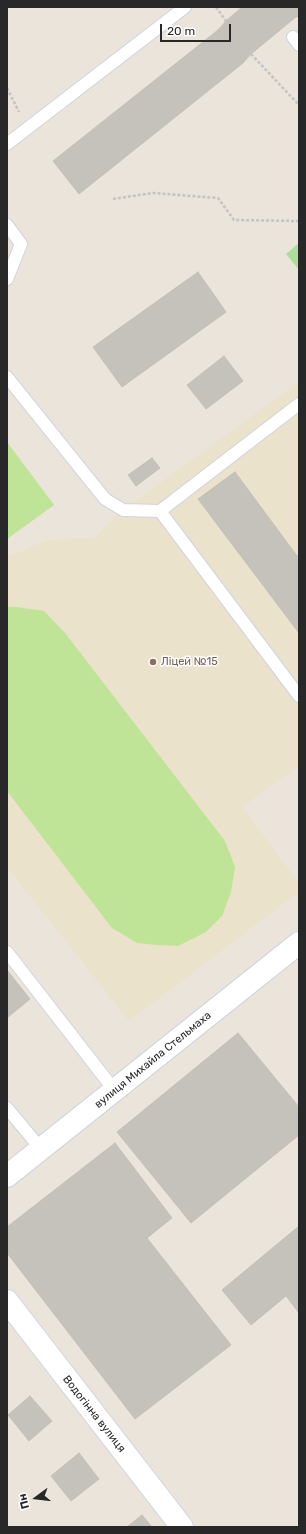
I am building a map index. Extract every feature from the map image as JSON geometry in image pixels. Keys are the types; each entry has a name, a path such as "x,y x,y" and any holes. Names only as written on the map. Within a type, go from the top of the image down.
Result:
{"street":[{"name":"вулиця Михайла Стельмаха","path":"7,1176 299,943"},
{"name":"Водогінна вулиця","path":"7,1301 182,1527"}],"lane":[{"path":"7,144 185,7"},
{"path":"7,225 22,244 7,279"},
{"path":"7,377 105,499 123,510 160,511 299,404"},
{"path":"160,511 299,696"},
{"path":"7,952 115,1091"},
{"path":"7,1108 41,1149"}],"path":[{"path":"216,7 226,21"},
{"path":"251,54 299,105"},
{"path":"7,88 27,129"},
{"path":"113,198 153,193 218,198 234,220 299,221"}],"shaded area":[{"name":"Ліцей №15","path":"299,382 299,766 242,807 299,883 299,892 129,1021 7,867 7,557 48,540 93,539 123,510"}],"green space":[{"path":"299,243 299,270 286,254"},
{"path":"7,442 54,505 7,539"},
{"path":"7,607 44,611 65,633 225,841 235,867 231,892 222,916 206,932 178,946 137,943 112,928 7,791"}],"building":[{"path":"242,7 290,7 297,16 251,54 243,63 218,30"},
{"path":"290,7 299,7 299,19 297,16"},
{"path":"218,30 243,63 79,194 53,161"},
{"path":"198,272 226,312 122,387 93,347"},
{"path":"224,356 243,381 206,409 187,385"},
{"path":"152,458 160,468 136,486 128,475"},
{"path":"235,472 297,556 299,555 299,633 198,499"},
{"path":"7,970 30,999 7,1018"},
{"path":"238,1033 299,1107 299,1135 191,1223 117,1132"},
{"path":"115,1143 172,1218 147,1238 231,1345 135,1419 7,1253 7,1227"},
{"path":"299,1226 299,1313 286,1296 251,1325 222,1290"},
{"path":"30,1396 52,1421 29,1441 8,1415"},
{"path":"79,1453 99,1479 71,1501 51,1476"},
{"path":"142,1515 152,1527 127,1527"}],"place":[{"name":"Ліцей №15","path":"153,662"}]}
